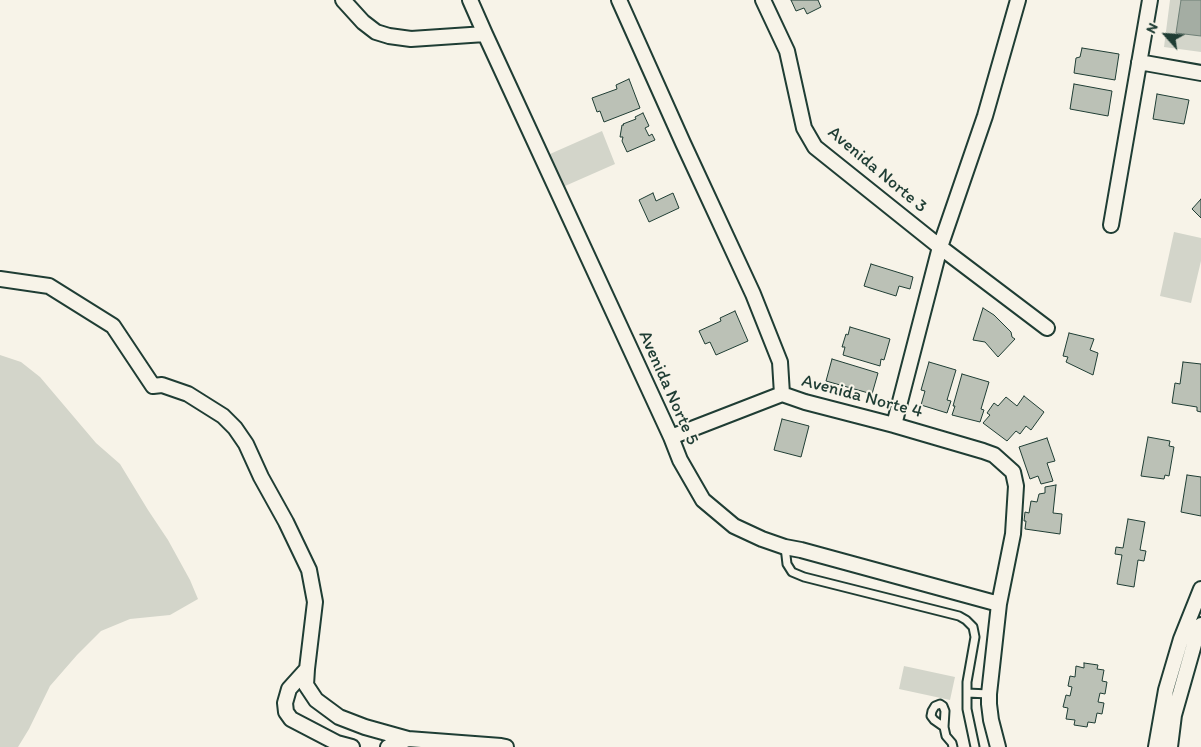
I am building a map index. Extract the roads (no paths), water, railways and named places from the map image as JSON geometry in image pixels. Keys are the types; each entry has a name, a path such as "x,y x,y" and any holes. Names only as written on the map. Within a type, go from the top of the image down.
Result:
{"street":[{"path":"343,0 363,22 376,32 389,36 411,39 485,34"},
{"name":"Avenida Norte 5","path":"470,0 680,460 703,500 734,526 762,540 999,604"},
{"name":"Avenida Norte 4","path":"619,0 753,294 780,362 782,394 994,455 1013,472 1016,486 1013,534 999,604 989,694 991,720 998,747"},
{"name":"Avenida Norte 3","path":"763,0 787,51 804,128 815,147 940,247 1047,328"},
{"path":"894,425 940,247 985,116 1018,0"},
{"path":"1111,225 1150,0"},
{"path":"1139,62 1201,73"},
{"path":"0,279 49,286 113,326 153,386 162,385 188,394 223,416 235,428 246,444 309,570 314,602 306,669 306,685 316,700 339,717 365,727 408,739 506,747"},
{"path":"671,437 782,394"},
{"path":"1156,747 1168,683 1201,588"},
{"path":"1170,747 1174,715 1201,624"},
{"path":"306,669 289,689 285,703 286,712 291,719 337,743 352,747"},
{"path":"388,747 408,739"}],"lane":[{"path":"785,547 787,564 792,572 804,577 959,616 973,627 975,637 967,682 967,709 975,747"},
{"path":"967,693 989,694"},
{"path":"944,727 946,736 953,747"}]}
